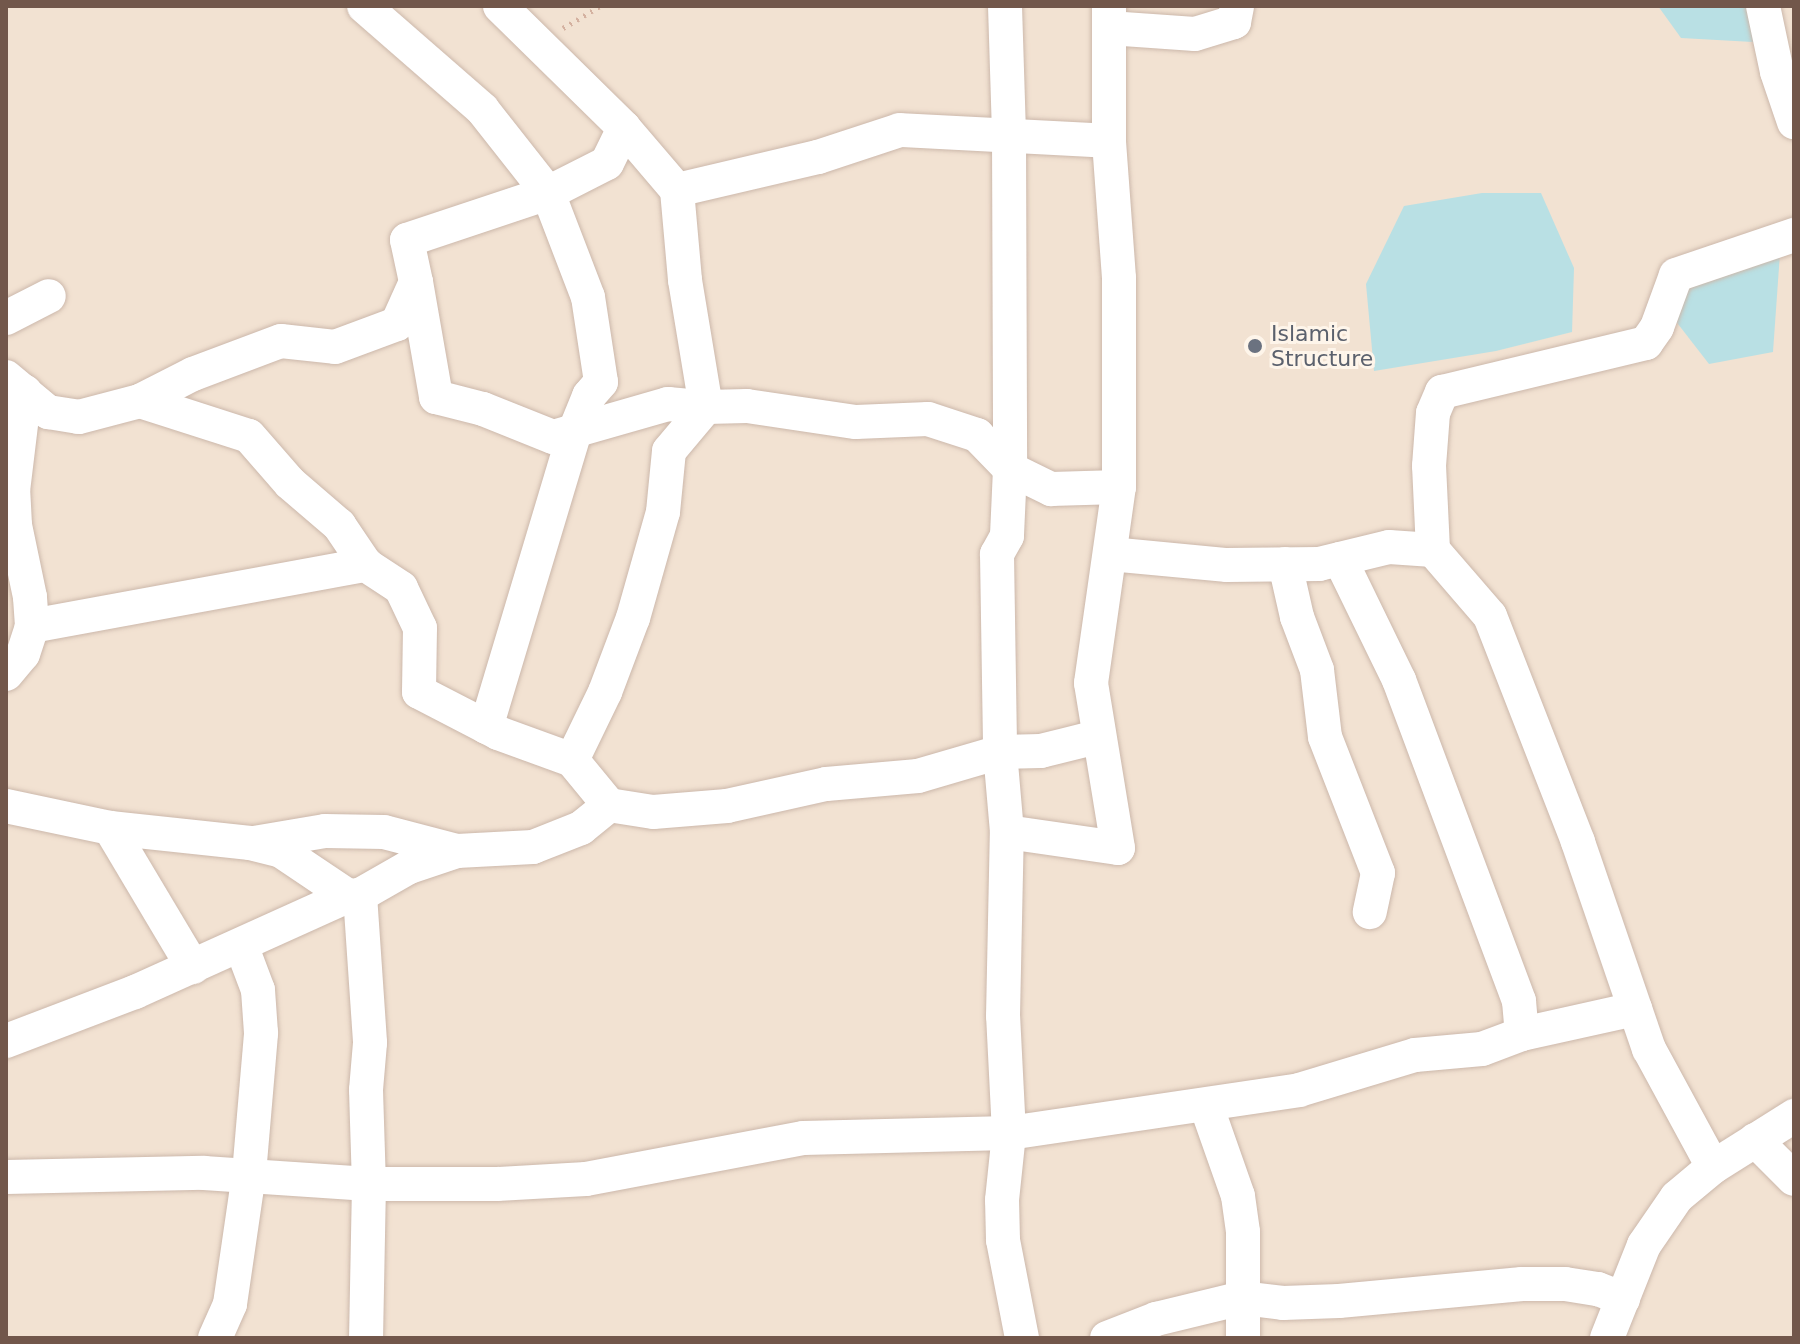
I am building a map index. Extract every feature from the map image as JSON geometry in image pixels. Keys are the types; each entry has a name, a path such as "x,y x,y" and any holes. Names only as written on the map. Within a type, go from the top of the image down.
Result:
{"street":[{"path":"364,6 482,109 548,193 588,297 601,382 589,396 575,431 486,727"},
{"path":"500,6 624,128 677,190 685,280 706,407 669,451 663,512 633,618 605,692 572,760"},
{"path":"1005,6 1009,136 1010,469 1007,536 997,554 1000,752 1007,832 1003,1016 1009,1133 1002,1200 1003,1240 1022,1338"},
{"path":"1007,832 1118,848 1097,737 1091,683 1119,487 1119,278 1109,141 1109,17 1195,34 1234,22 1237,6"},
{"path":"1763,6 1777,72 1794,122"},
{"path":"624,128 607,163 548,193 407,240 436,397 483,409 553,437 668,404 747,406 856,422 928,419 977,435 1010,469 1051,489 1119,487"},
{"path":"677,190 818,157 900,130 1109,141"},
{"path":"1713,1167 1649,1049 1578,842 1490,616 1433,550 1429,466 1433,413 1442,392 1646,343 1657,327 1676,275 1794,235"},
{"path":"15,384 48,412 79,417 140,401 193,374 281,341 335,347 397,324 416,282"},
{"path":"6,318 49,296"},
{"path":"6,674 23,654 32,626 30,597 15,525 15,384"},
{"path":"140,401 249,436 290,483 339,525 366,565 401,588 420,628 419,692 486,727 572,760 609,805 653,812 727,806 826,784 918,776 1000,752 1041,751 1097,737"},
{"path":"1110,554 1227,565 1319,564 1389,547 1433,550"},
{"path":"1340,559 1399,680 1519,1001 1522,1034"},
{"path":"1285,564 1297,617 1317,670 1325,737 1378,873 1370,912"},
{"path":"32,626 366,565"},
{"path":"6,1041 193,967 409,867 457,851 533,847 581,828 609,805"},
{"path":"6,806 110,828 250,843 281,851 354,895"},
{"path":"110,828 193,967"},
{"path":"250,843 325,831 384,832 457,851"},
{"path":"354,895 370,1043 366,1090 369,1184 366,1338"},
{"path":"215,1338 230,1304 249,1174 261,1012 253,971 241,945"},
{"path":"6,1177 148,1172 249,1174 369,1184 497,1184 586,1179 803,1138 1009,1133 1299,1090 1415,1055 1482,1049 1522,1034 1635,1009"},
{"path":"1206,1105 1238,1196 1243,1232 1243,1338"},
{"path":"1607,1338 1644,1245 1677,1197 1713,1167 1794,1116"},
{"path":"1755,1140 1794,1179"},
{"path":"1107,1338 1156,1319 1242,1298 1283,1303 1339,1301 1522,1284 1565,1284 1598,1289 1623,1299"}],"path":[{"path":"538,43 600,6"}],"shaded area":[{"path":"6,6 1794,6 1794,1338 6,1338"}],"water":[{"path":"1658,6 1778,6 1771,43 1681,38"},
{"path":"1482,193 1541,193 1574,268 1572,332 1496,351 1374,371 1366,284 1404,206"},
{"path":"1780,253 1773,352 1709,364 1671,315 1700,270"}],"place":[{"name":"Islamic Structure","path":"1255,346"}]}
